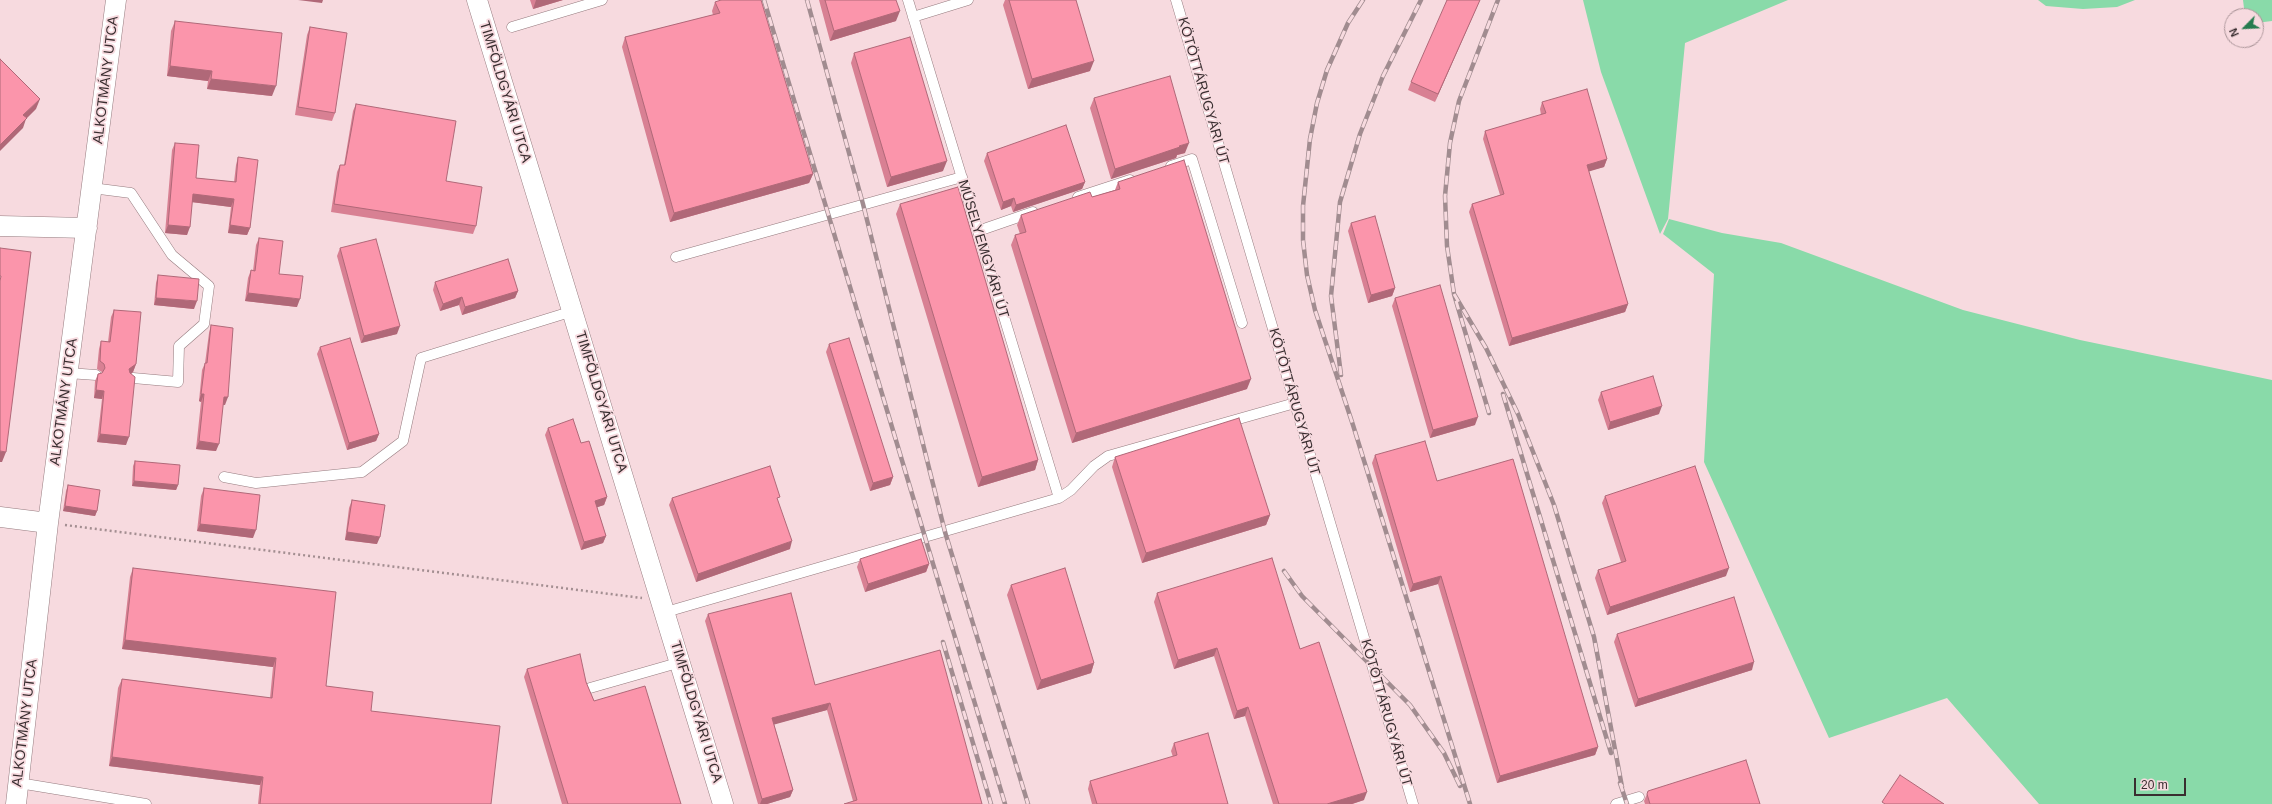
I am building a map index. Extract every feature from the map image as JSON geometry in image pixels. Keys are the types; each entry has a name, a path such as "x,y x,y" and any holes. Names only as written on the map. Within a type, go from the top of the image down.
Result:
{"street":[{"name":"ALKOTMÁNY UTCA","path":"16,804 48,523 116,0"},
{"name":"TIMFÖLDGYÁRI UTCA","path":"476,0 664,606 723,804"},
{"path":"0,226 87,228"},
{"path":"0,517 48,523"}],"lane":[{"path":"512,27 602,0"},
{"name":"MŰSELYEMGYÁRI ÚT","path":"908,0 1059,498"},
{"path":"913,17 968,0"},
{"name":"KÖTÖTTÁRUGYÁRI ÚT","path":"1176,0 1412,804"},
{"path":"1163,169 1192,159 1242,324"},
{"path":"1066,201 1140,176"},
{"path":"676,257 962,177"},
{"path":"92,188 131,193 172,255 209,286 204,324 179,346 178,382 133,378"},
{"path":"978,231 1044,209"},
{"path":"224,477 256,483 362,472 403,441 421,358 573,311"},
{"path":"68,373 96,375"},
{"path":"664,606 1059,498 1071,490 1094,466 1108,456 1295,403"},
{"path":"590,688 681,662"},
{"path":"18,783 146,804"},
{"path":"1616,804 1639,797"}],"path":[{"path":"48,523 664,606"}],"green space":[{"path":"1583,0 1788,0 1685,43 1668,219 1660,234 1601,72"},
{"path":"2038,0 2135,0 2117,7 2083,9 2046,6"},
{"path":"2243,0 2272,0 2272,21 2264,22 2264,8 2244,8"},
{"path":"1669,219 1722,233 1781,243 1963,310 2080,340 2272,380 2272,804 2039,804 1947,698 1829,738 1704,462 1714,274 1663,234"}],"building":[{"path":"721,0 761,0 813,174 674,213 625,37 720,13 715,2"},
{"path":"825,0 896,0 900,11 834,31"},
{"path":"1009,0 1076,0 1094,61 1032,79"},
{"path":"1447,0 1480,0 1438,94 1411,82"},
{"path":"175,21 282,33 276,86 211,79 212,71 170,66"},
{"path":"310,27 347,33 335,113 298,107"},
{"path":"910,37 947,161 891,177 854,53"},
{"path":"0,59 40,99 23,115 27,118 0,145"},
{"path":"1170,76 1189,143 1115,169 1094,98"},
{"path":"1587,89 1607,159 1587,165 1628,304 1512,338 1472,204 1504,194 1485,131 1546,113 1542,102"},
{"path":"356,104 456,121 446,181 482,187 476,226 334,204 340,165 345,165"},
{"path":"1066,125 1085,182 1016,205 1014,198 1003,202 987,153"},
{"path":"175,143 199,145 196,178 236,182 238,157 258,160 250,228 230,225 234,199 193,194 190,227 168,225"},
{"path":"1184,160 1251,379 1076,433 1015,235 1026,232 1021,215 1090,192 1092,197 1120,189 1118,182"},
{"path":"958,187 1038,460 982,477 900,204"},
{"path":"1375,216 1395,288 1371,295 1351,223"},
{"path":"259,238 283,241 279,274 303,276 300,299 248,293 251,270 255,271"},
{"path":"376,239 400,326 364,336 340,248"},
{"path":"0,248 31,252 6,452 0,451"},
{"path":"508,259 518,291 465,307 462,297 443,304 435,282"},
{"path":"158,275 199,279 197,301 156,298"},
{"path":"1440,285 1478,417 1433,430 1395,298"},
{"path":"114,310 141,312 136,364 129,369 130,373 135,377 129,437 100,434 104,391 96,390 98,374 102,373 105,368 104,364 100,361 101,341 110,342"},
{"path":"211,325 233,328 228,397 224,397 219,444 199,441 204,394 201,394 205,363 207,363"},
{"path":"350,338 379,434 349,443 320,347"},
{"path":"849,338 893,477 873,483 829,344"},
{"path":"1653,376 1662,406 1610,422 1601,392"},
{"path":"1239,418 1270,515 1146,553 1115,457"},
{"path":"573,419 581,443 589,441 607,497 595,501 606,536 584,542 548,428"},
{"path":"1425,441 1437,481 1513,459 1598,747 1500,776 1441,576 1413,584 1375,455"},
{"path":"135,461 180,465 178,485 134,481"},
{"path":"770,466 780,497 777,498 792,541 698,574 672,498"},
{"path":"1695,466 1729,568 1610,607 1598,570 1626,561 1605,496"},
{"path":"68,485 100,490 97,511 65,506"},
{"path":"204,488 260,495 256,530 200,524"},
{"path":"352,500 385,505 380,537 347,532"},
{"path":"921,539 929,564 868,584 860,559"},
{"path":"1272,558 1300,649 1319,642 1367,792 1327,804 1279,804 1248,707 1237,711 1217,648 1178,660 1157,593"},
{"path":"133,568 336,592 326,686 373,692 371,711 500,726 491,804 260,804 263,777 112,757 122,679 272,698 276,658 125,640"},
{"path":"1065,568 1094,663 1041,680 1011,585"},
{"path":"791,593 815,685 940,650 982,804 844,804 857,800 830,703 772,718 793,790 762,799 708,614"},
{"path":"1734,597 1754,662 1638,699 1617,634"},
{"path":"580,654 586,682 594,701 645,686 681,804 568,804 527,669"},
{"path":"1208,733 1228,804 1097,804 1090,781 1177,755 1174,743"},
{"path":"1746,760 1760,804 1650,804 1647,794 1648,791"},
{"path":"1900,775 1944,804 1885,804 1882,802"}],"railway":[{"path":"764,0 1005,804"},
{"path":"807,0 863,204 945,532 1028,804"},
{"path":"1363,0 1348,23 1327,70 1317,103 1310,139 1303,206 1303,240 1307,275 1315,310 1353,425 1470,804"},
{"path":"1341,375 1331,296 1340,202 1360,134 1383,76 1421,0"},
{"path":"1489,413 1454,294 1447,246 1445,196 1450,143 1459,101 1498,0"},
{"path":"1454,294 1486,348 1518,414 1554,505 1594,637 1622,787"},
{"path":"1503,394 1611,753"},
{"path":"1284,571 1302,596 1410,705 1444,753 1460,786"},
{"path":"943,642 991,804"},
{"path":"1620,783 1627,804"}]}
